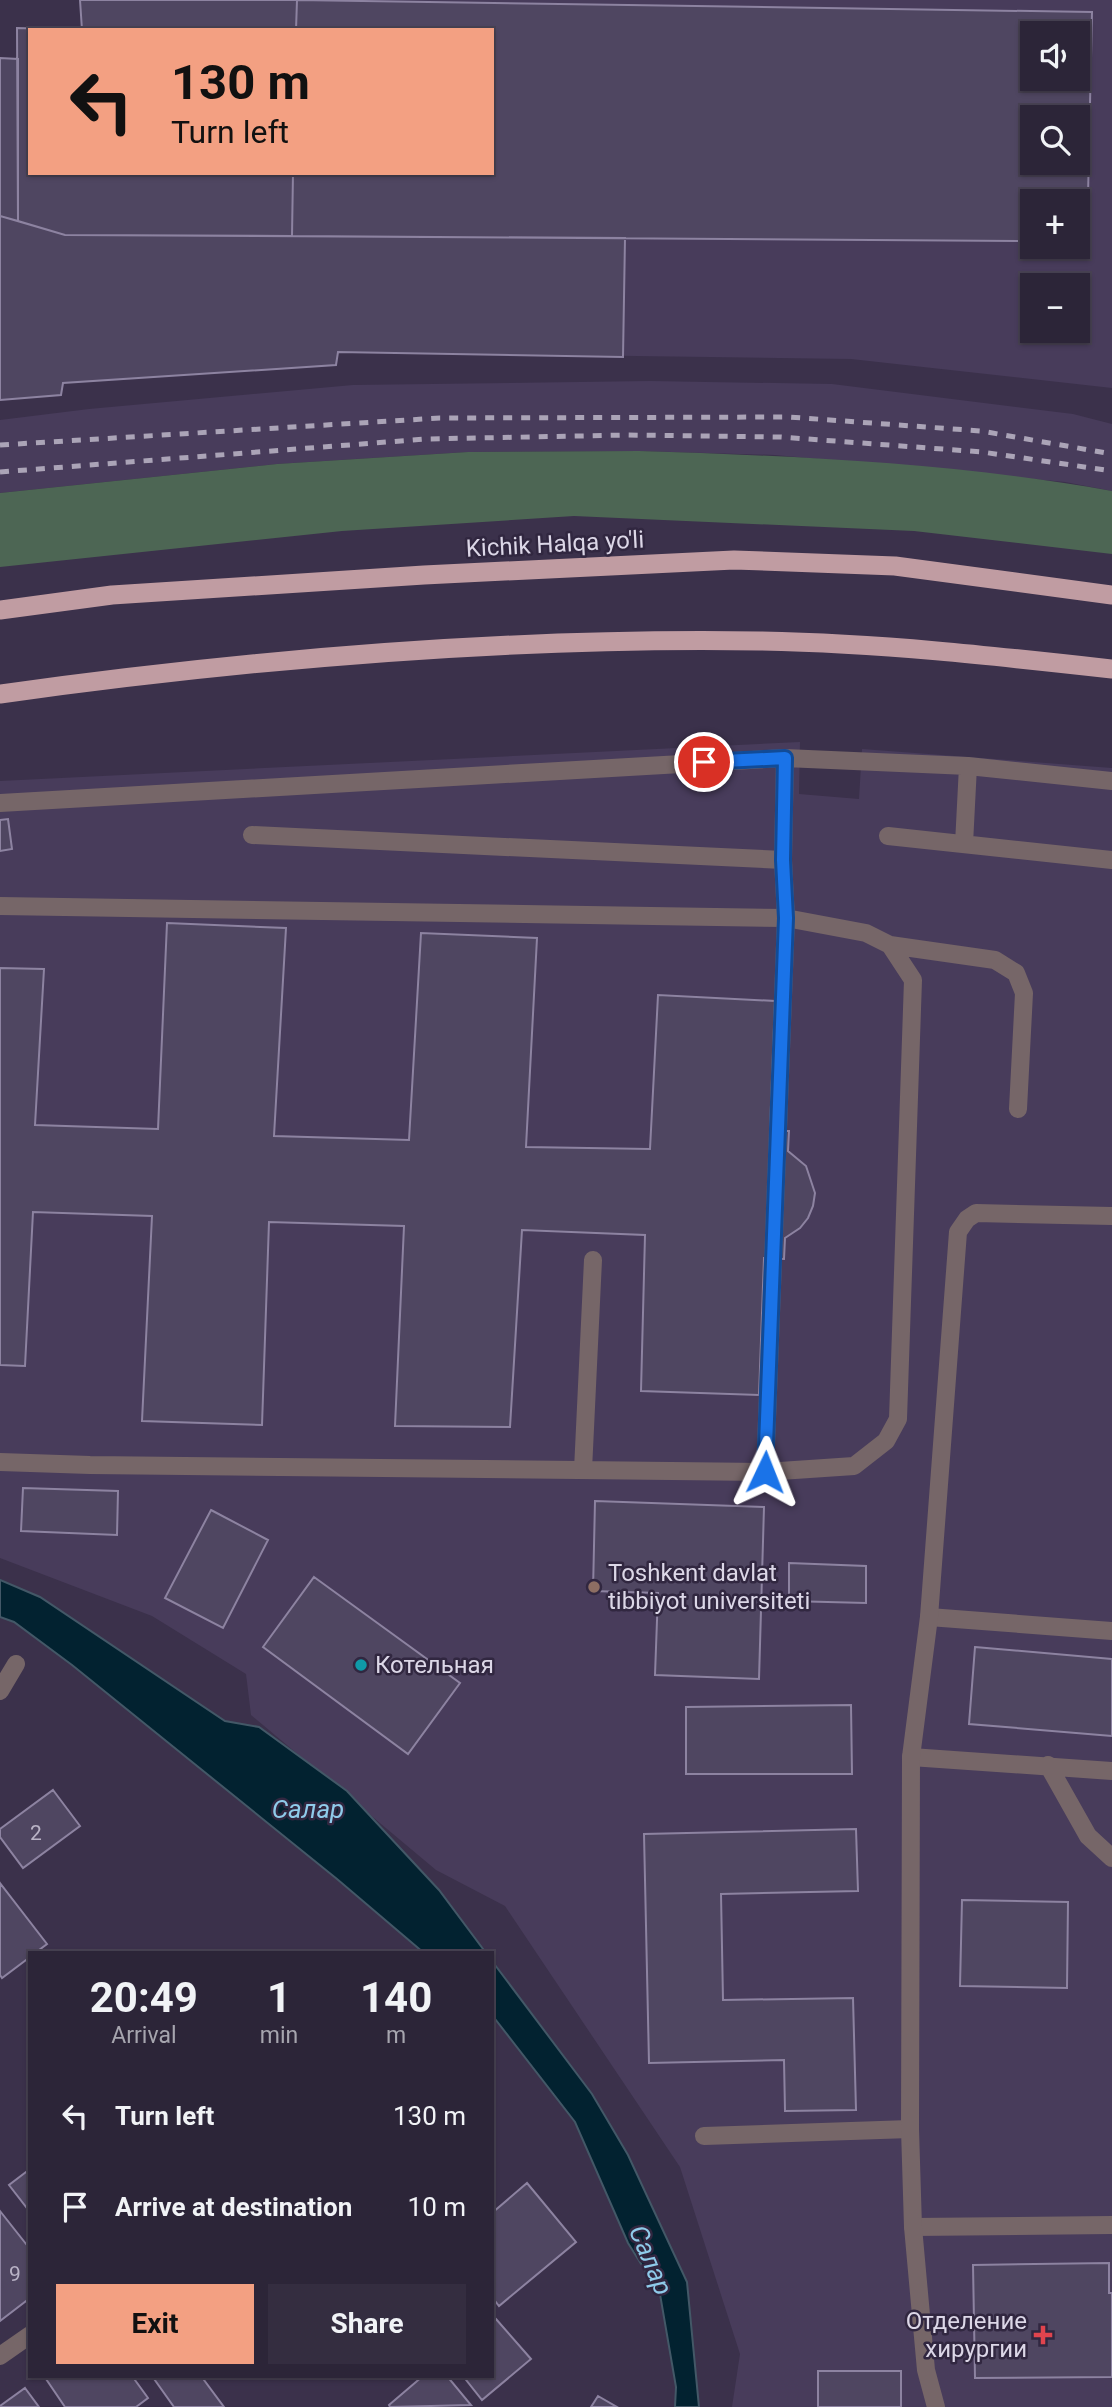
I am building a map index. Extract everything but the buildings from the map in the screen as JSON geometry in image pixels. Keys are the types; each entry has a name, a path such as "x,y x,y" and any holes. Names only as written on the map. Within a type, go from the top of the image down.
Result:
{"highway":[{"name":"Kichik Halqa yo'li","path":"0,610 112,595 424,575 734,561 895,566 1112,595"},
{"path":"0,694 156,673 439,649 597,643 759,641 868,645 1112,669"}],"street":[{"path":"765,1472 786,918 783,860 785,758"},
{"path":"0,803 785,758 968,766 1112,781"},
{"path":"964,844 968,766"},
{"path":"252,835 783,860"},
{"path":"888,836 1112,860"},
{"path":"0,906 786,918 866,933 890,945 995,960 1016,973 1024,993 1018,1109"},
{"path":"0,1462 765,1472 855,1466 886,1440 898,1419 913,980 890,945"},
{"path":"936,2407 926,2370 913,2227 910,2129 911,1757 929,1617 958,1232 967,1219 976,1213 1112,1216"},
{"path":"583,1470 593,1260"},
{"path":"929,1617 1112,1631"},
{"path":"0,1691 16,1664"},
{"path":"911,1757 1112,1771"},
{"path":"1048,1765 1088,1836 1112,1857"},
{"path":"704,2136 910,2129"},
{"path":"913,2227 1112,2225"},
{"path":"0,2356 28,2336"}],"shaded area":[{"path":"80,0 1112,0 1112,388 851,359 338,352 336,365 64,383 61,395 0,400 0,58 18,59 17,28 28,28 28,175 494,175 494,28"},
{"path":"650,381 832,384 1073,414 1112,424 1112,491 1065,482 775,455 639,451 468,452 277,464 0,493 0,420 89,409 353,385"},
{"name":"Toshkent davlat tibbiyot universiteti","path":"800,742 799,794 859,799 862,749 1112,768 1112,2407 732,2407 740,2354 680,2167 505,1906 436,1870 251,1715 246,1674 152,1616 0,1558 0,781"}],"green space":[{"path":"639,451 876,462 1053,481 1112,491 1112,554 914,531 574,516 342,531 0,567 0,493 277,464 468,452"}],"water":[{"name":"Салар","path":"0,1580 40,1597 225,1721 259,1727 347,1791 439,1890 485,1951 422,1951 337,1879 72,1665 14,1622 0,1617"},
{"name":"Салар","path":"494,1964 592,2094 628,2155 687,2282 699,2407 675,2407 676,2387 660,2294 628,2243 575,2122 494,2018"}],"railway":[{"path":"0,445 440,418 789,417 981,431 1112,454"},
{"path":"0,472 426,439 628,435 781,437 982,452 1112,471"}],"place":[{"name":"Toshkent davlat tibbiyot universiteti","path":"594,1587"},
{"name":"Котельная","path":"361,1665"},
{"name":"Отделение хирургии","path":"1043,2335"}],"route":[{"path":"704,762 785,758 783,860 786,918 765,1472"}]}
